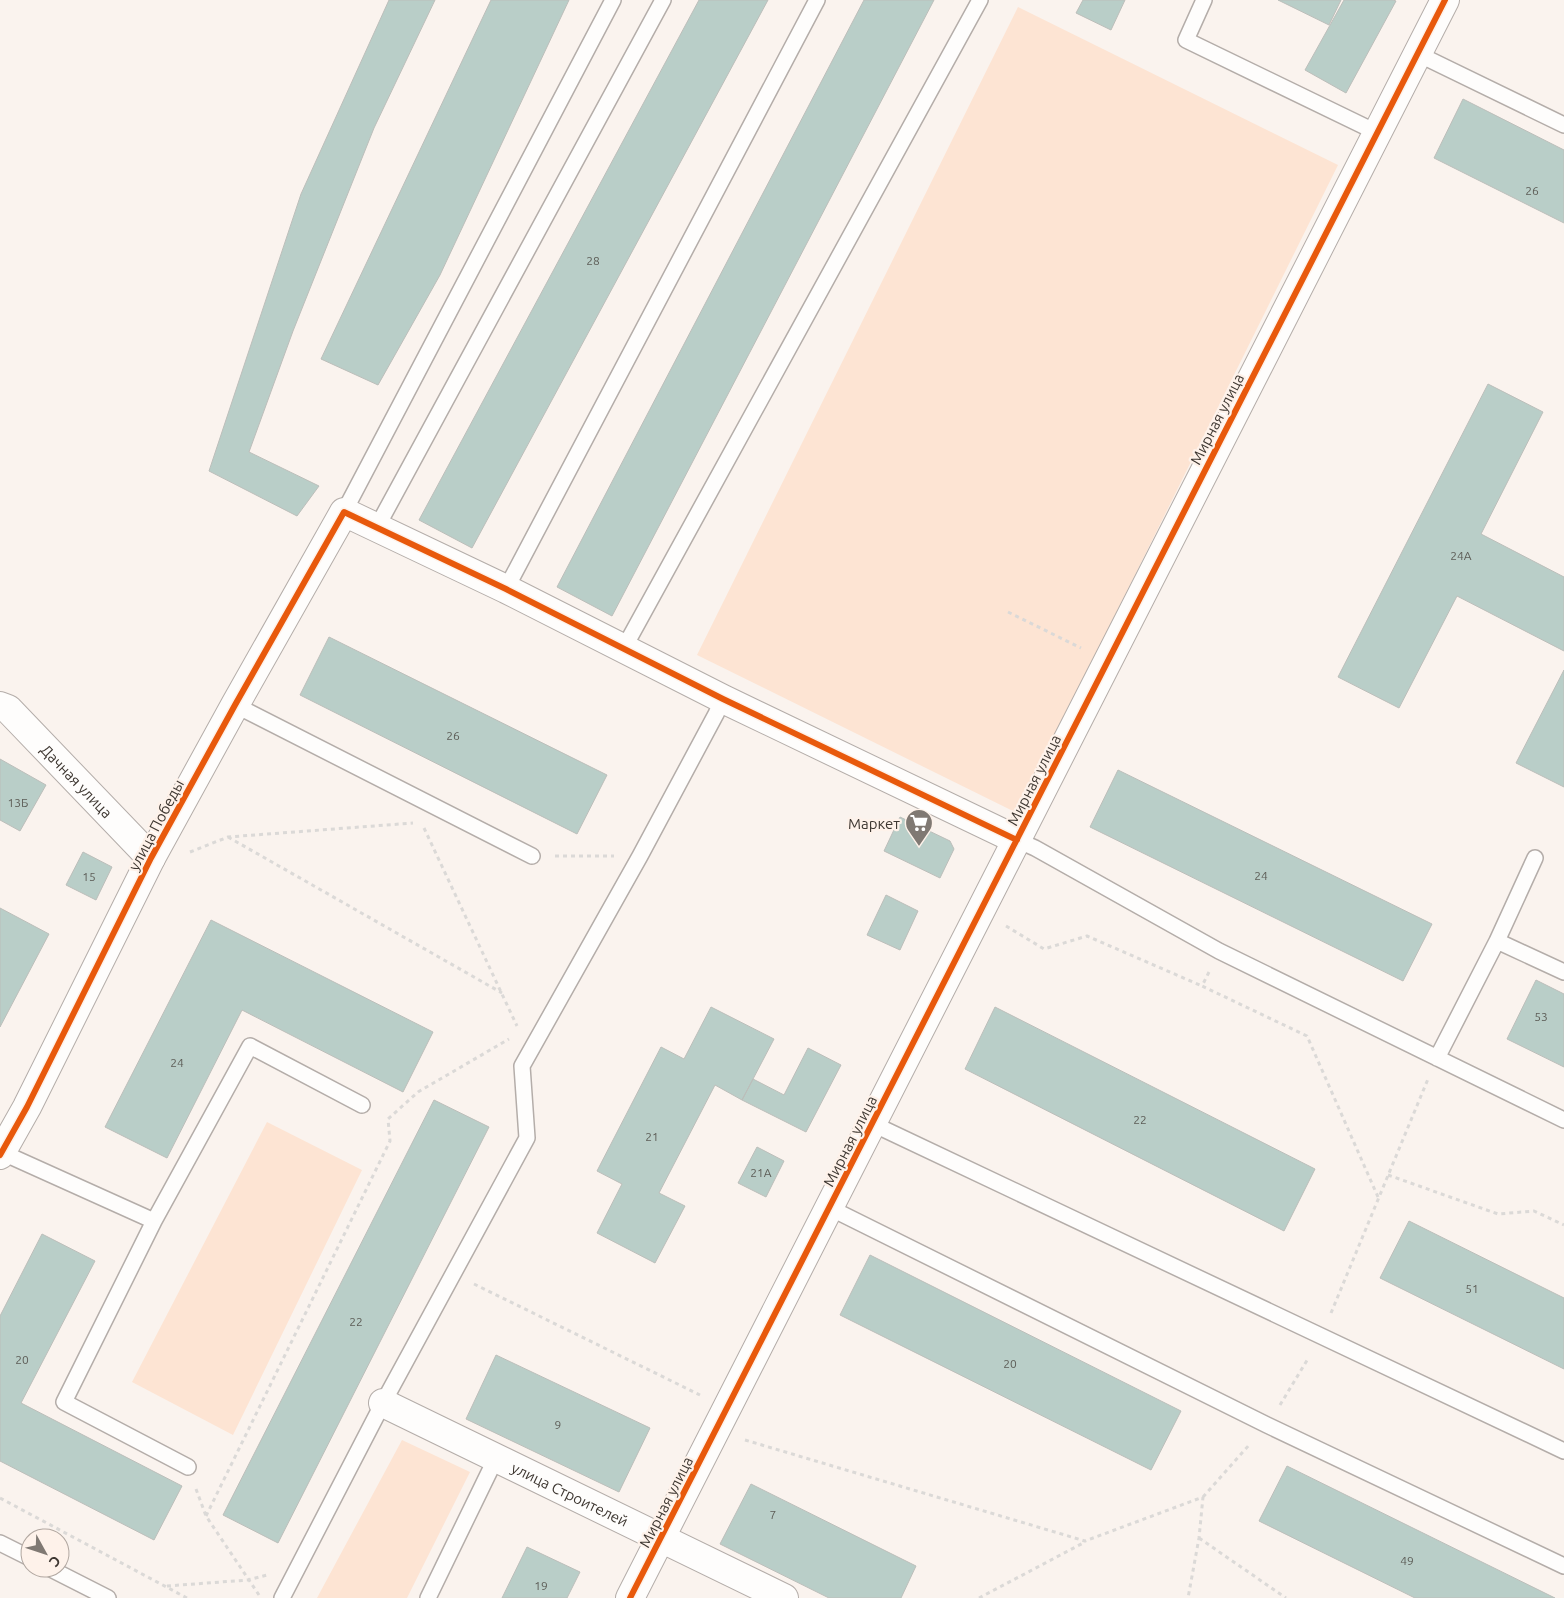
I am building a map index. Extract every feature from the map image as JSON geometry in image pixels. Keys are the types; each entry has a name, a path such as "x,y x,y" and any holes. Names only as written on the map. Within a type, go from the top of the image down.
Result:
{"street":[{"name":"Мирная улица","path":"630,1598 1445,0"},
{"path":"344,512 506,589 723,699 1017,840"},
{"name":"улица Победы","path":"0,1153 27,1107 151,858 344,512"},
{"name":"Дачная улица","path":"0,706 8,709 151,858"},
{"name":"улица Строителей","path":"383,1403 784,1598"}],"lane":[{"path":"344,512 613,0"},
{"path":"377,528 663,0"},
{"path":"506,589 817,0"},
{"path":"624,648 980,0"},
{"path":"1204,0 1186,40 1378,132"},
{"path":"1418,54 1564,125"},
{"path":"282,1598 383,1403 527,1138 522,1066 640,856 723,699"},
{"path":"235,705 532,856"},
{"path":"1017,840 1035,848 1219,951 1564,1120"},
{"path":"1437,1058 1536,858"},
{"path":"1496,941 1564,972"},
{"path":"188,1466 64,1402 154,1221 250,1046 362,1106"},
{"path":"873,1124 1564,1451"},
{"path":"0,1153 154,1221"},
{"path":"830,1208 1267,1425 1564,1566"},
{"path":"428,1598 496,1458"},
{"path":"0,1543 20,1553"},
{"path":"69,1578 108,1598"}],"path":[{"path":"1008,612 1087,651"},
{"path":"184,855 228,837 421,822 520,1032 522,1066"},
{"path":"228,837 502,993"},
{"path":"532,856 640,856"},
{"path":"998,922 1044,949 1087,936 1202,986 1307,1036 1378,1198"},
{"path":"1202,986 1219,951"},
{"path":"206,1516 390,1141 388,1119 418,1092 520,1032"},
{"path":"979,1598 1086,1541 1203,1496 1267,1425 1322,1336 1437,1058"},
{"path":"1388,1175 1498,1214 1534,1212 1564,1225"},
{"path":"453,1274 722,1420 1086,1541"},
{"path":"188,1466 206,1516 260,1598"},
{"path":"1188,1598 1199,1538 1203,1496"},
{"path":"0,1498 187,1598"},
{"path":"1199,1538 1286,1598"},
{"path":"166,1586 248,1580 299,1565"}],"shaded area":[{"path":"1018,7 1338,165 1017,813 697,655"},
{"path":"267,1122 362,1170 233,1435 132,1382"},
{"path":"402,1440 470,1472 407,1598 317,1598"}],"building":[{"path":"389,0 435,0 374,128 293,331 249,452 319,486 297,516 209,471 301,194"},
{"path":"491,0 569,0 440,275 378,385 321,359"},
{"path":"699,0 768,0 472,548 419,520"},
{"path":"864,0 934,0 612,616 557,587"},
{"path":"1083,0 1125,0 1111,30 1076,13"},
{"path":"1278,0 1341,0 1329,25"},
{"path":"1344,0 1396,1 1346,93 1305,70"},
{"path":"1463,99 1564,150 1564,223 1434,158"},
{"path":"1488,384 1543,412 1481,534 1564,577 1564,651 1457,596 1399,708 1338,677"},
{"path":"329,637 607,775 577,834 300,695"},
{"path":"1564,670 1564,787 1516,763"},
{"path":"0,759 46,785 20,831 0,820"},
{"path":"1118,770 1432,924 1403,981 1090,827"},
{"name":"Маркет","path":"900,817 950,841 954,849 940,878 884,851"},
{"path":"83,852 112,867 96,900 66,885"},
{"path":"886,895 918,911 900,950 867,935"},
{"path":"0,908 49,934 0,1027"},
{"path":"211,920 433,1032 403,1092 242,1010 167,1158 105,1127"},
{"path":"1536,980 1564,994 1564,1067 1507,1039"},
{"path":"711,1007 774,1039 742,1100 715,1085 659,1193 685,1206 655,1263 597,1233 622,1184 597,1171 661,1047 684,1059"},
{"path":"995,1007 1315,1169 1284,1231 965,1069"},
{"path":"808,1048 841,1065 806,1132 742,1100 753,1079 784,1095"},
{"path":"434,1100 489,1127 278,1543 223,1515"},
{"path":"757,1147 784,1161 766,1197 738,1183"},
{"path":"1409,1221 1564,1298 1564,1369 1380,1278"},
{"path":"42,1234 95,1261 21,1403 182,1486 154,1540 0,1461 0,1316"},
{"path":"870,1255 1181,1411 1151,1470 840,1315"},
{"path":"496,1355 650,1428 619,1492 466,1419"},
{"path":"1287,1466 1555,1598 1415,1598 1259,1521"},
{"path":"751,1484 916,1566 901,1598 829,1598 720,1544"},
{"path":"527,1547 580,1572 567,1598 502,1598"}],"cycle path":[{"path":"630,1598 1445,0"},
{"path":"0,1155 27,1107 151,858 344,512 506,589 723,699 1017,840"}],"place":[{"name":"Маркет","path":"919,847"}]}
